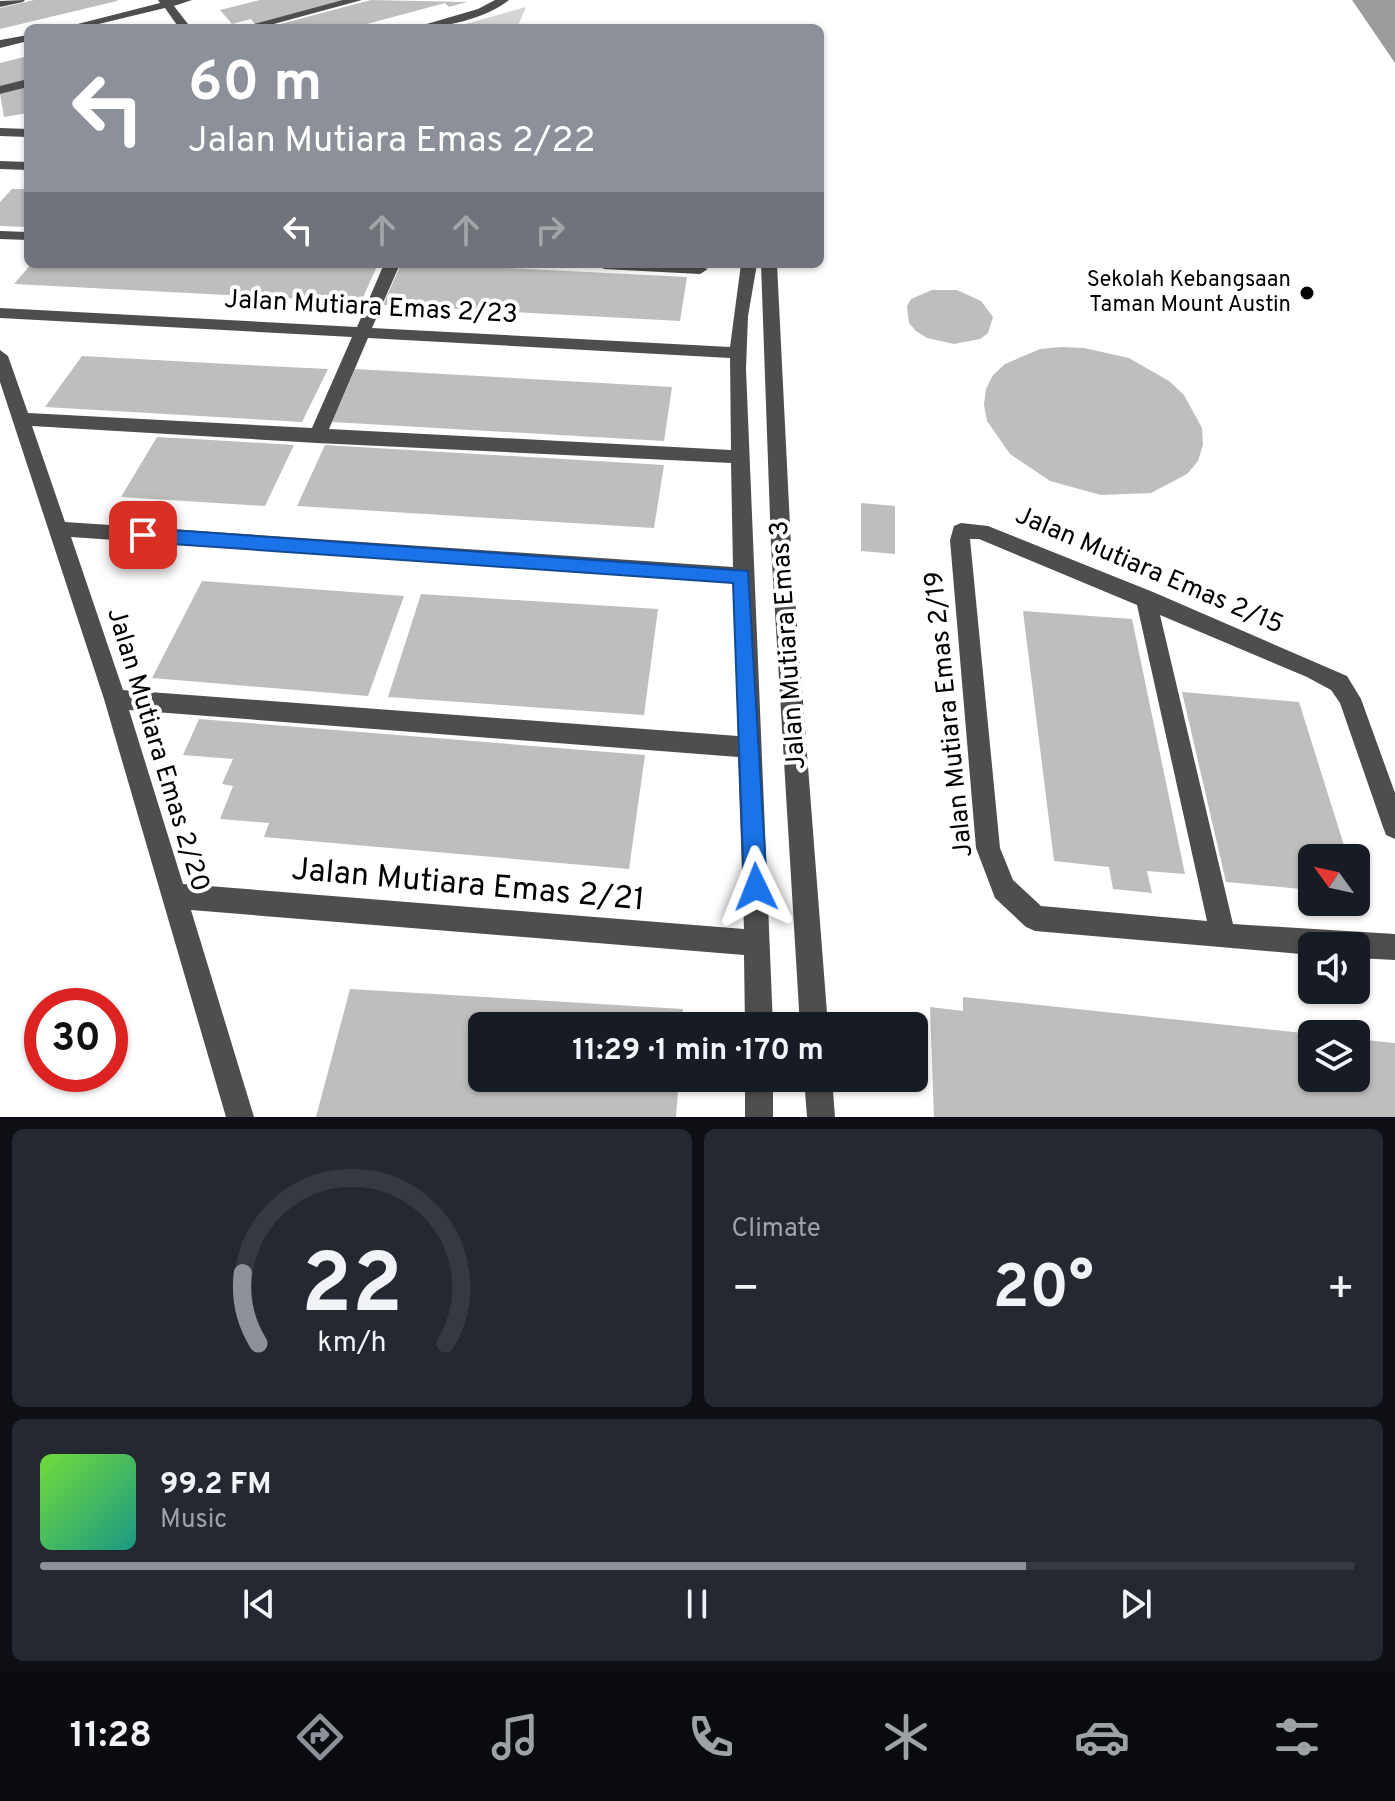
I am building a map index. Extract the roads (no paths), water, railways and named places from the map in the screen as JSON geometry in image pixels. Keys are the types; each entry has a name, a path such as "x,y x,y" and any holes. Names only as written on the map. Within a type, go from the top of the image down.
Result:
{"street":[{"path":"0,4 19,0"},
{"path":"83,24 166,2 186,0"},
{"path":"261,24 356,0"},
{"path":"434,24 482,11 503,0"},
{"path":"166,2 182,24"},
{"path":"0,44 24,39"},
{"path":"0,90 24,84"},
{"path":"0,132 24,133"},
{"path":"0,165 24,166"},
{"path":"0,235 24,236"},
{"path":"317,437 390,268"},
{"path":"681,268 700,269"},
{"name":"Jalan Mutiara Emas 3","path":"748,268 741,293 739,353 742,576 759,1012"},
{"name":"Jalan Mutiara Emas 3","path":"769,268 781,546 813,1012"},
{"name":"Jalan Mutiara Emas 2/23","path":"0,313 739,353"},
{"name":"Jalan Mutiara Emas 2/20","path":"0,356 115,699 240,1117"},
{"path":"22,419 317,437 741,457"},
{"path":"59,529 742,576"},
{"name":"Jalan Mutiara Emas 2/15","path":"961,531 981,531 1146,598 1339,683 1350,699 1395,827"},
{"name":"Jalan Mutiara Emas 2/19","path":"961,531 988,848 1004,889 1035,918 1223,936"},
{"path":"1146,598 1223,936 1395,947"},
{"path":"115,699 750,747"},
{"name":"Jalan Mutiara Emas 2/21","path":"172,896 758,943"},
{"path":"759,1092 759,1117"},
{"path":"819,1092 821,1117"}],"place":[{"name":"Sekolah Kebangsaan Taman Mount Austin","path":"1307,293"}]}
